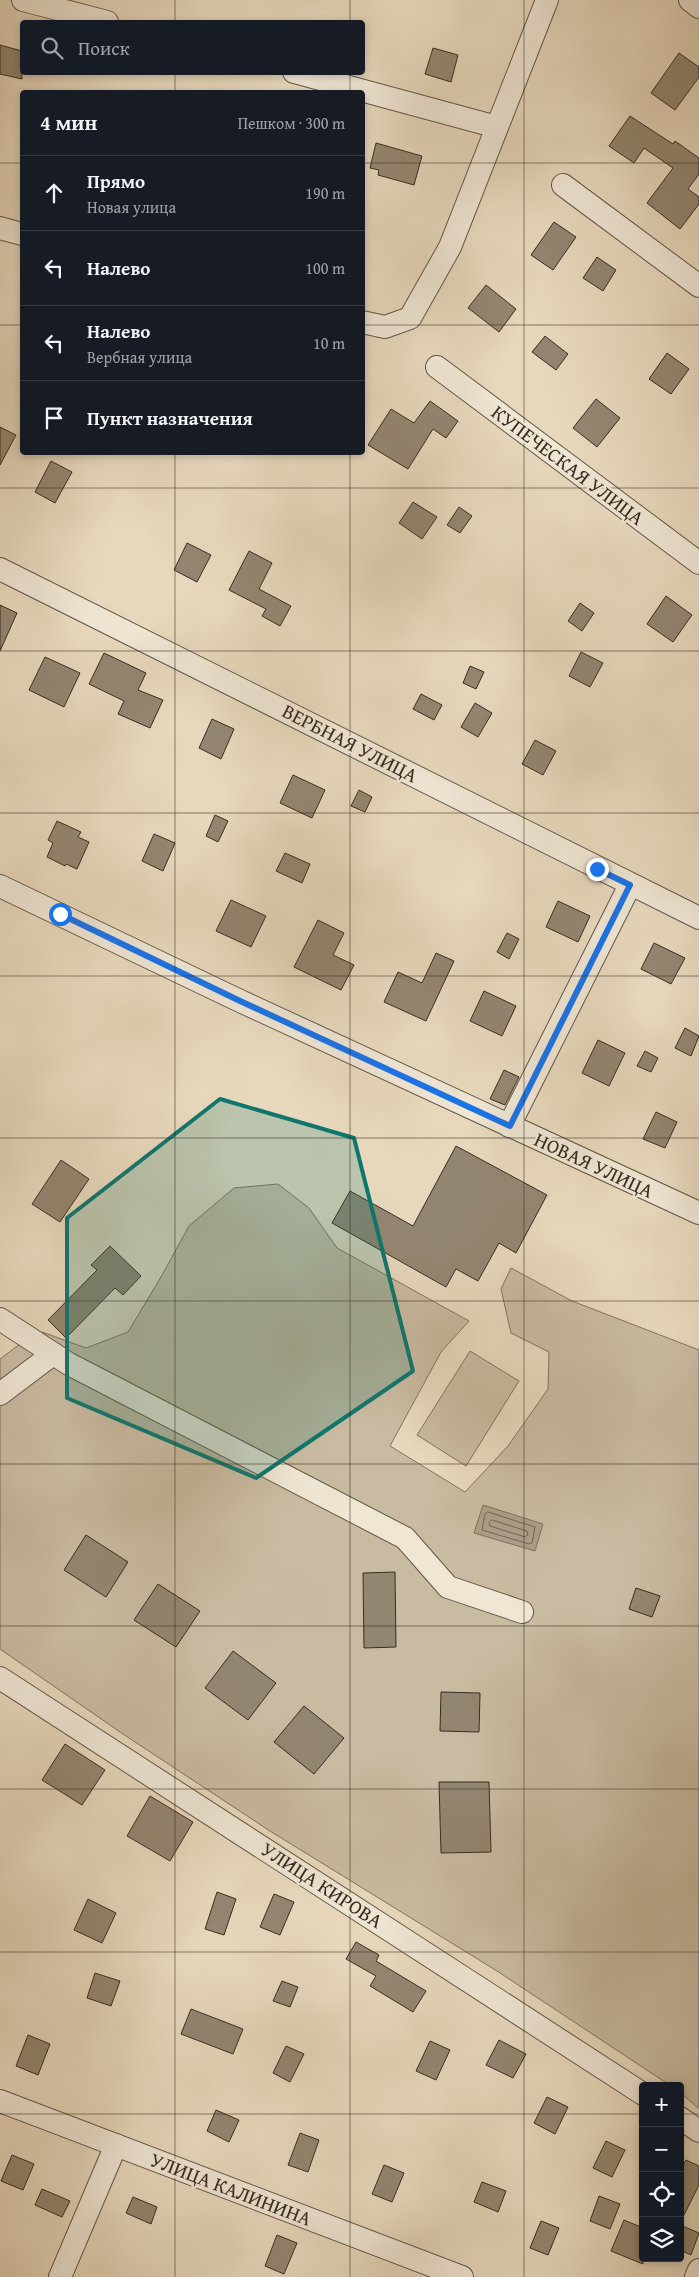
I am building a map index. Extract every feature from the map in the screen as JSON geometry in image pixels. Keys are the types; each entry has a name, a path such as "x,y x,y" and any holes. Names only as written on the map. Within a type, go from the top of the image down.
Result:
{"street":[{"path":"23,0 99,20"},
{"path":"365,323 385,327 410,318 450,247 547,0"},
{"path":"690,0 699,7"},
{"path":"305,75 360,90"},
{"path":"365,91 497,127"},
{"path":"563,185 699,286"},
{"path":"0,228 20,233"},
{"name":"КУПЕЧЕСКАЯ УЛИЦА","path":"437,367 699,563"},
{"name":"ВЕРБНАЯ УЛИЦА","path":"0,569 699,918"},
{"path":"510,1126 630,885"},
{"name":"НОВАЯ УЛИЦА","path":"0,886 238,1000 699,1213"},
{"path":"0,1319 77,1368 337,1501 405,1538 448,1587 522,1612"},
{"path":"0,1394 53,1354"},
{"name":"УЛИЦА КИРОВА","path":"0,1678 639,2091"},
{"name":"УЛИЦА КАЛИНИНА","path":"0,2101 462,2277"},
{"path":"684,2121 699,2131"},
{"path":"60,2277 116,2145"},
{"path":"696,2277 699,2270"}],"highlighted area":[{"path":"220,1099 354,1138 413,1371 256,1478 67,1398 67,1218"}],"shaded area":[{"path":"278,1184 309,1208 337,1248 469,1321 441,1352 390,1446 465,1492 508,1446 548,1389 549,1352 511,1333 501,1289 511,1268 572,1301 699,1350 699,2109 684,2096 684,2082 665,2082 497,1971 270,1831 123,1734 0,1649 0,1359 42,1332 86,1348 128,1332 189,1226 234,1188"},
{"path":"470,1351 519,1381 466,1466 417,1435"}],"water":[{"path":"483,1505 543,1524 535,1551 474,1533"}],"building":[{"path":"0,45 20,50 20,75 22,75 22,79 0,74"},
{"path":"433,48 458,55 451,82 425,74"},
{"path":"679,53 699,67 699,77 675,110 651,93"},
{"path":"630,116 673,144 675,141 699,158 699,174 688,189 699,197 699,204 680,229 647,203 673,168 644,148 634,163 609,146"},
{"path":"376,143 422,156 414,185 378,175 379,170 370,168"},
{"path":"554,222 576,237 553,270 531,255"},
{"path":"597,257 616,270 603,291 583,278"},
{"path":"486,285 516,309 499,332 468,308"},
{"path":"545,336 568,354 556,370 532,352"},
{"path":"667,353 689,369 671,394 649,379"},
{"path":"596,399 620,418 597,447 573,428"},
{"path":"430,401 458,421 446,438 433,429 408,469 368,445 391,409 414,423"},
{"path":"0,427 16,435 0,465"},
{"path":"51,461 72,472 55,503 35,492"},
{"path":"413,502 437,517 422,539 399,523"},
{"path":"459,507 472,516 460,533 447,525"},
{"path":"187,543 211,555 197,582 174,570"},
{"path":"249,551 272,563 259,589 291,606 280,626 262,616 266,609 229,590"},
{"path":"666,596 692,615 673,642 647,624"},
{"path":"580,603 594,613 582,631 568,621"},
{"path":"0,605 17,613 0,651"},
{"path":"581,652 603,663 590,687 569,676"},
{"path":"104,653 146,673 138,690 163,700 150,728 118,714 124,701 89,684"},
{"path":"45,657 80,673 64,707 29,690"},
{"path":"470,666 484,672 476,689 463,683"},
{"path":"421,694 442,705 434,720 413,709"},
{"path":"475,703 492,713 478,737 461,727"},
{"path":"212,719 234,729 221,759 199,748"},
{"path":"535,740 556,751 543,775 522,764"},
{"path":"293,775 325,790 312,818 280,803"},
{"path":"359,790 372,797 365,812 351,806"},
{"path":"215,815 228,821 218,842 206,836"},
{"path":"57,821 81,832 78,837 89,842 77,869 66,864 65,866 47,857 53,843 48,840"},
{"path":"154,834 175,843 163,871 142,861"},
{"path":"285,853 310,864 302,883 276,871"},
{"path":"231,900 266,916 251,947 216,931"},
{"path":"558,901 590,916 578,942 546,927"},
{"path":"318,920 344,933 333,955 354,965 341,990 294,967"},
{"path":"507,933 519,939 509,959 497,952"},
{"path":"654,943 685,958 671,984 641,969"},
{"path":"436,953 454,961 426,1021 384,1002 398,972 422,983"},
{"path":"484,991 516,1006 502,1036 470,1021"},
{"path":"685,1028 699,1036 691,1056 675,1048"},
{"path":"598,1040 625,1053 609,1086 582,1073"},
{"path":"645,1051 658,1058 651,1072 637,1066"},
{"path":"504,1070 519,1077 505,1105 490,1099"},
{"path":"656,1112 677,1122 665,1148 643,1139"},
{"path":"456,1146 547,1195 516,1253 499,1243 478,1281 456,1269 446,1287 332,1223 350,1191 413,1226"},
{"path":"61,1160 89,1179 60,1222 32,1204"},
{"path":"110,1246 141,1276 123,1295 115,1288 66,1338 48,1320 97,1270 91,1265"},
{"path":"86,1535 128,1562 106,1597 64,1570"},
{"path":"395,1572 396,1647 364,1648 363,1573"},
{"path":"158,1584 200,1611 176,1647 134,1620"},
{"path":"636,1588 660,1596 652,1617 629,1609"},
{"path":"233,1651 276,1683 248,1720 205,1688"},
{"path":"441,1692 480,1693 479,1732 440,1731"},
{"path":"304,1706 344,1738 314,1774 274,1742"},
{"path":"65,1744 105,1770 82,1805 42,1780"},
{"path":"439,1782 489,1782 491,1852 441,1853"},
{"path":"150,1796 193,1822 170,1861 127,1836"},
{"path":"217,1892 236,1899 224,1935 205,1929"},
{"path":"274,1894 294,1902 280,1935 260,1927"},
{"path":"88,1899 116,1913 102,1943 74,1930"},
{"path":"356,1942 379,1955 376,1961 426,1991 413,2012 370,1986 376,1976 346,1959"},
{"path":"95,1973 120,1981 111,2006 87,1998"},
{"path":"282,1981 298,1987 290,2007 273,2001"},
{"path":"191,2009 243,2029 233,2054 181,2034"},
{"path":"28,2035 50,2044 38,2075 16,2066"},
{"path":"499,2040 526,2054 513,2078 486,2065"},
{"path":"430,2041 450,2050 436,2080 416,2071"},
{"path":"286,2046 304,2054 290,2082 273,2073"},
{"path":"547,2097 568,2107 555,2134 534,2123"},
{"path":"216,2110 239,2120 229,2142 207,2131"},
{"path":"300,2133 319,2140 308,2172 288,2165"},
{"path":"606,2141 625,2150 612,2177 593,2168"},
{"path":"12,2155 34,2164 23,2190 1,2181"},
{"path":"686,2160 699,2166 699,2185 684,2215 684,2172"},
{"path":"384,2165 404,2173 392,2202 372,2194"},
{"path":"482,2182 506,2191 498,2212 474,2202"},
{"path":"42,2189 70,2201 62,2217 35,2205"},
{"path":"599,2196 620,2204 610,2229 590,2221"},
{"path":"133,2197 157,2207 151,2224 126,2213"},
{"path":"624,2220 639,2226 639,2262 643,2262 643,2264 611,2251"},
{"path":"541,2221 559,2228 548,2255 530,2248"},
{"path":"684,2227 699,2233 691,2255 684,2252"},
{"path":"277,2235 297,2243 284,2274 265,2266"}],"route":[{"path":"60,914 238,1000 510,1126 630,885 597,869"}]}
